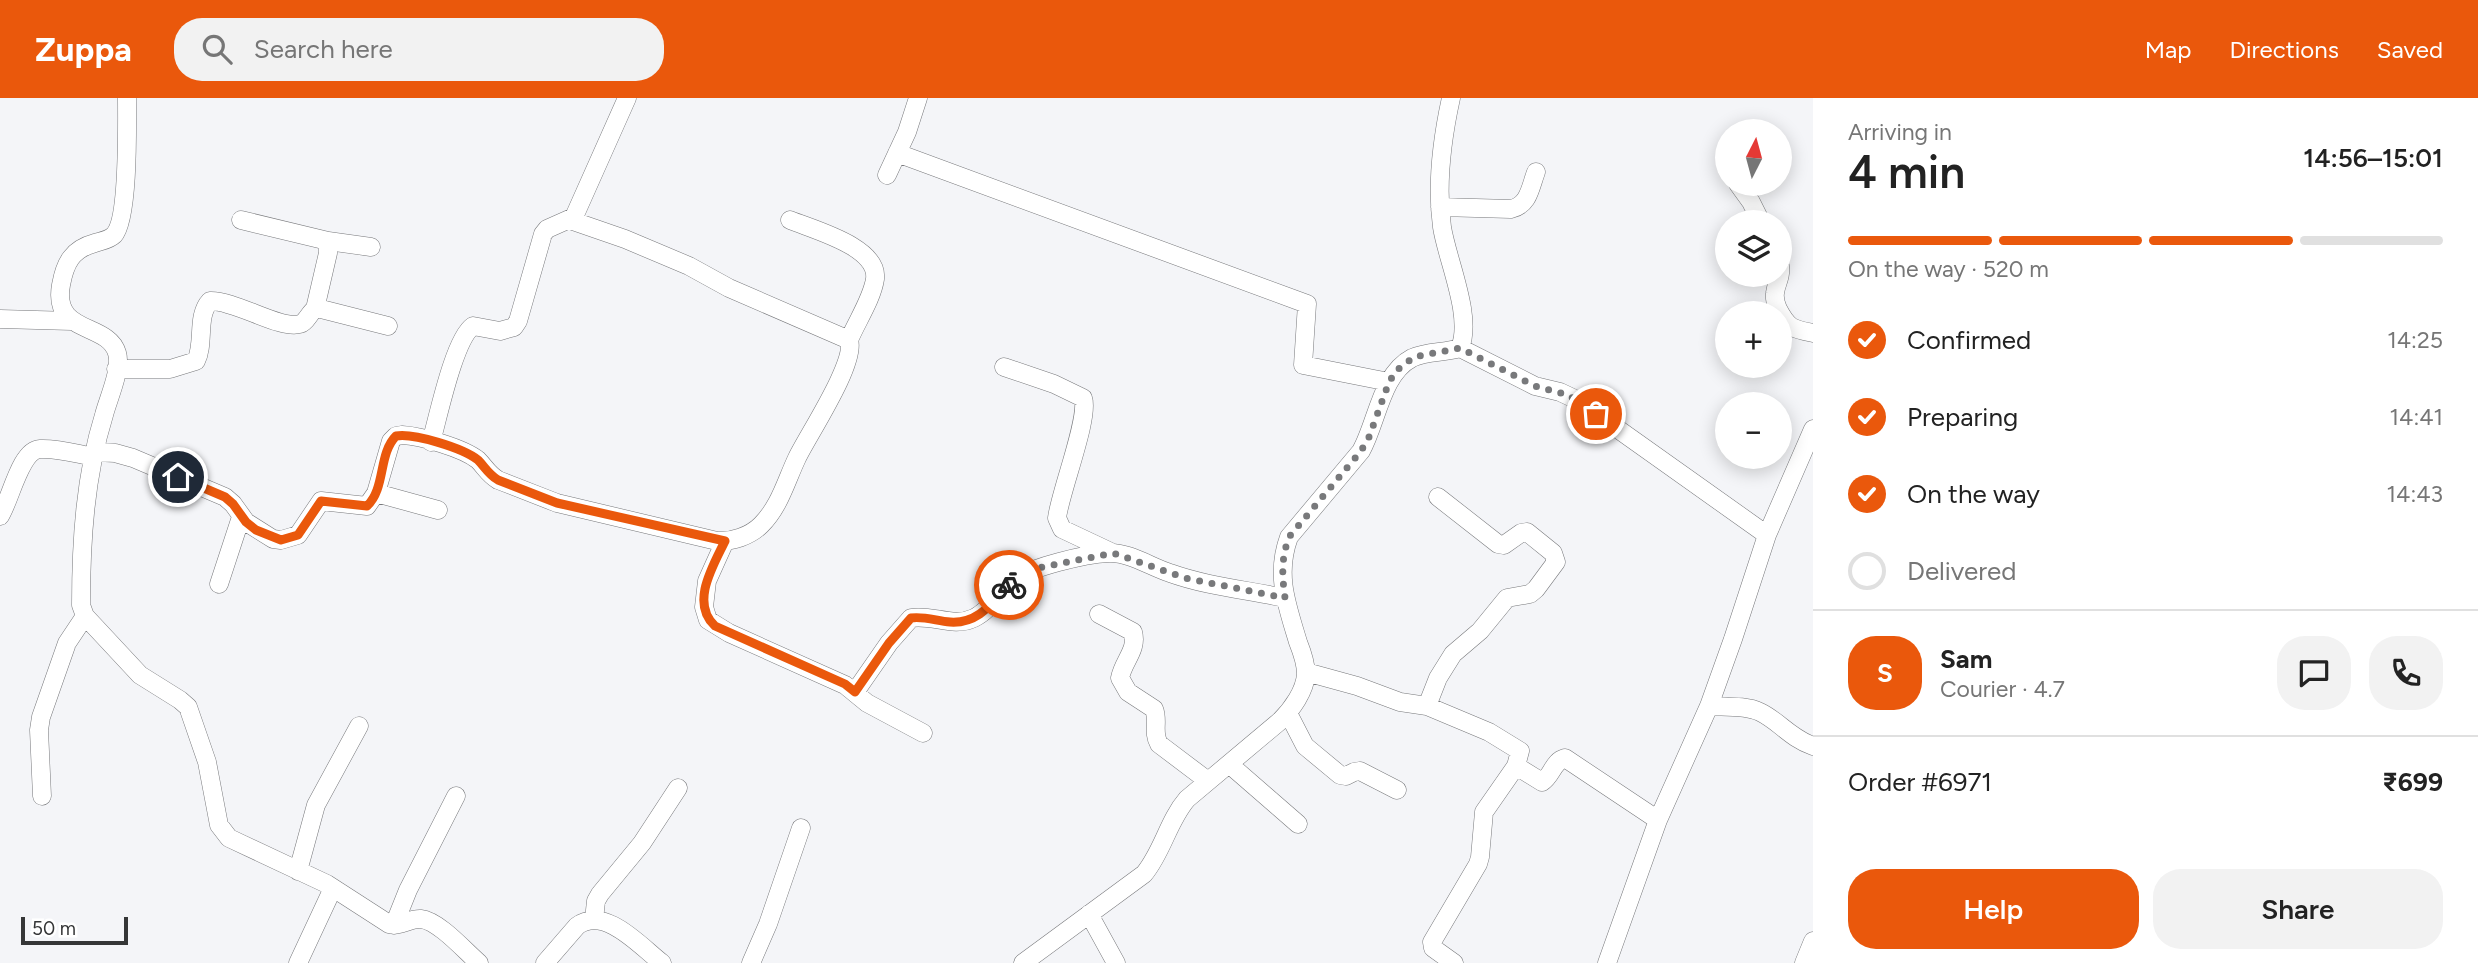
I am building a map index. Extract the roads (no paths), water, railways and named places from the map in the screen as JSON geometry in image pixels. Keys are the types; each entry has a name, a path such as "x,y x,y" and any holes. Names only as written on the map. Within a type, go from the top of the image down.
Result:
{"street":[{"path":"127,98 125,186 120,225 114,235 79,248 70,257 61,288 61,301 72,321 108,340 117,353 117,369 95,455 82,537 81,605 85,616 140,675 188,707 207,762 219,825 229,838 333,888 372,915 394,925 421,919 431,922 479,963"},
{"path":"431,442 448,379 465,335 473,326 500,331 514,327 543,234 547,229 570,220 576,213 627,98"},
{"path":"887,175 907,132 918,98"},
{"path":"1451,98 1439,187 1442,228 1462,314 1463,336 1460,348"},
{"path":"897,152 1307,304 1303,365 1389,382"},
{"path":"1440,207 1519,207 1526,200 1535,172"},
{"path":"242,220 328,241 371,247"},
{"path":"570,220 690,266 729,288 849,340"},
{"path":"0,516 23,461 30,452 39,449 95,455 115,453 209,489 233,504 256,530 281,540 298,535 321,501 367,506 376,493 387,452 396,436 410,436 476,458 489,475 498,480 557,503 725,541 747,535 771,514 835,387 850,352 849,340 875,279 871,261 862,251 790,220"},
{"path":"117,369 170,369 196,360 200,349 204,309 210,301 225,303 295,325 305,321 315,309 328,253 328,241"},
{"path":"1777,287 1775,302 1786,324 1797,330 1813,333"},
{"path":"315,309 388,326"},
{"path":"0,319 72,321"},
{"path":"1024,963 1144,874 1153,863 1181,806 1288,713 1304,685 1306,672 1285,598 1281,568 1289,537 1361,451 1369,437 1389,382 1402,364 1414,357 1460,348 1535,386 1560,392 1577,400 1767,535"},
{"path":"1004,367 1054,384 1083,398 1084,415 1057,518 1062,528 1113,553 1185,578 1285,598"},
{"path":"1607,963 1658,820 1709,706 1767,535 1813,429"},
{"path":"376,493 438,510"},
{"path":"1427,706 1442,669 1453,654 1479,631 1507,598 1530,594 1536,590 1556,562 1553,553 1527,532 1504,545 1498,544 1438,497"},
{"path":"219,584 241,516"},
{"path":"725,541 707,581 704,607 708,620 715,626 845,684 874,707 923,733"},
{"path":"855,692 889,643 911,618 950,622 972,619 981,614 1014,580 1028,571 1113,553"},
{"path":"1099,614 1133,632 1134,648 1120,678 1128,692 1156,713 1155,738 1181,762 1208,781"},
{"path":"42,796 39,730 41,717 71,634 85,616"},
{"path":"1306,672 1357,686 1400,702 1427,706 1489,732 1517,749 1521,755 1484,812 1480,857 1432,942 1437,953 1454,963"},
{"path":"1709,706 1748,708 1760,712 1783,730 1813,746"},
{"path":"1288,713 1304,746 1340,775 1346,776 1360,771 1397,790"},
{"path":"298,871 316,805 359,726"},
{"path":"1516,766 1542,782 1558,761 1565,758 1658,820"},
{"path":"1229,764 1298,824"},
{"path":"594,920 596,901 600,894 642,843 678,788"},
{"path":"394,925 408,890 456,796"},
{"path":"751,963 768,924 801,828"},
{"path":"298,963 333,888"},
{"path":"1089,914 1116,963"},
{"path":"545,963 578,926 584,921 594,920 614,926 662,963"},
{"path":"1804,963 1813,941"}]}
